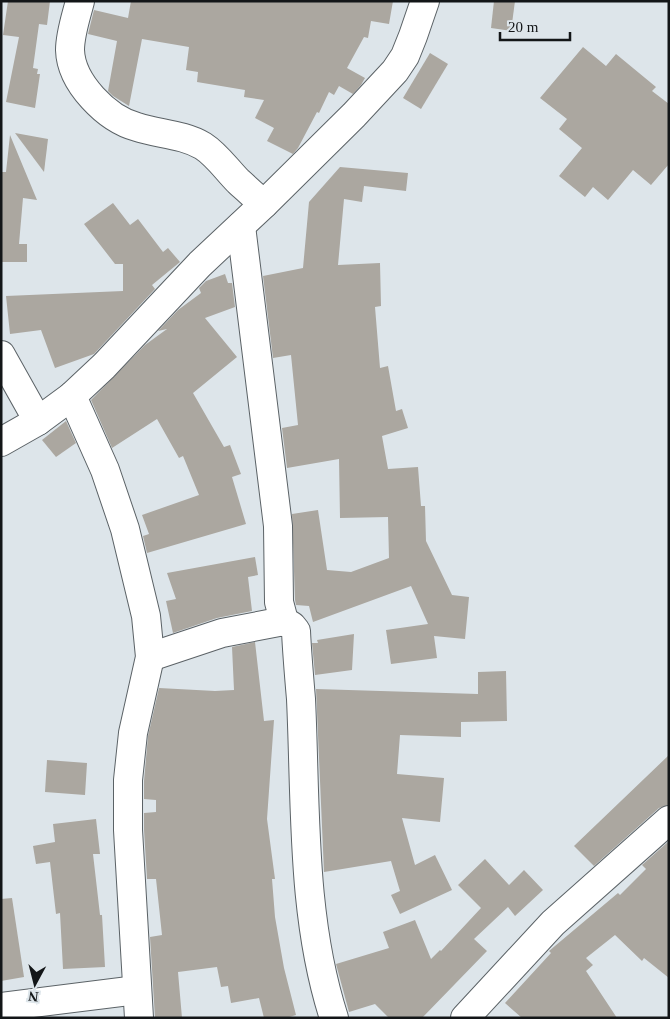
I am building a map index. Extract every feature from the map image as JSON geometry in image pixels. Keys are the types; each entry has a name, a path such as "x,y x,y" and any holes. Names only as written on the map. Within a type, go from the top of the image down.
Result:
{"street":[{"path":"80,1 73,28 70,51 76,75 90,95 107,112 133,126 157,133 180,136 203,146 264,204"},
{"path":"1,442 38,421 72,396 104,366 200,264 354,115 395,71 405,56 425,1"},
{"path":"241,226 278,526 279,602 284,621"},
{"path":"1,355 38,421"},
{"path":"72,396 105,470 125,529 146,616 150,657 133,733 128,780 128,830 139,1018"},
{"path":"150,657 222,633 284,621 296,631 301,699 306,846 311,903 324,988 334,1018"},
{"path":"465,1018 553,923 669,820"},
{"path":"1,1006 137,990"}],"building":[{"path":"8,1 50,1 47,25 39,24 33,68 38,69 37,74 40,74 35,108 6,102 19,37 3,35"},
{"path":"131,1 393,1 389,24 371,21 368,38 364,37 347,68 365,78 361,85 353,94 339,86 334,95 329,92 319,113 317,112 293,154 267,141 274,128 255,118 264,100 244,97 245,90 197,82 198,72 186,70 189,47 142,39 129,106 113,96 108,91 117,41 88,34 94,10 128,18"},
{"path":"494,1 515,1 511,31 491,28"},
{"path":"583,47 606,66 616,54 656,87 652,91 669,104 669,164 651,185 633,170 608,200 593,187 585,197 559,176 582,148 559,129 567,119 540,98"},
{"path":"430,53 448,64 421,109 403,98"},
{"path":"15,133 48,139 44,172"},
{"path":"10,135 37,200 23,198 19,244 27,244 27,262 1,262 1,172 6,172"},
{"path":"340,167 408,173 406,191 364,186 362,202 344,199 338,265 380,263 381,306 375,307 380,368 388,366 396,411 402,409 408,428 382,436 388,469 418,467 421,506 425,506 426,541 452,595 469,597 465,639 434,636 437,658 391,664 386,630 428,624 411,586 313,622 309,606 296,605 295,600 292,514 318,510 327,570 351,572 389,558 388,517 340,518 339,459 287,468 282,428 298,425 291,355 273,358 263,276 303,268 309,202"},
{"path":"113,203 130,225 138,219 163,252 168,248 180,262 152,285 155,289 94,354 55,368 41,330 10,334 6,296 123,291 123,264 115,264 84,224"},
{"path":"225,274 228,283 232,283 235,307 205,318 237,357 193,393 224,447 230,445 241,474 232,477 246,524 147,553 143,536 149,534 142,515 199,495 183,456 179,458 157,419 112,448 91,400 145,345 167,329 158,331 178,310 201,293 199,288 206,281"},
{"path":"66,421 76,443 56,457 42,440"},
{"path":"255,557 258,575 248,577 252,611 217,618 173,633 166,601 176,599 167,573"},
{"path":"354,634 352,670 315,675 312,643 318,643 317,640"},
{"path":"255,642 264,721 274,720 267,819 275,879 272,879 275,917 284,968 296,1015 286,1018 264,1018 259,998 231,1003 228,986 221,987 217,967 178,972 182,1018 155,1018 150,937 162,935 156,879 147,879 144,813 156,812 156,800 144,799 144,781 148,736 159,688 215,691 234,690 232,647"},
{"path":"506,671 507,721 461,722 461,737 400,735 397,774 444,778 440,822 402,818 415,865 435,855 452,890 400,914 391,895 400,891 391,861 324,872 316,689 478,694 478,672"},
{"path":"669,755 669,805 659,808 594,866 574,846"},
{"path":"47,760 87,763 85,795 45,792"},
{"path":"96,819 100,854 93,854 100,915 102,915 105,967 63,969 60,913 56,914 50,862 36,864 33,846 55,842 53,824"},
{"path":"669,841 669,978 644,958 642,961 615,935 586,958 593,965 586,971 617,1018 522,1018 505,1003 551,953 549,951 618,893 620,895 646,869 642,865"},
{"path":"485,859 509,885 524,870 543,890 515,916 508,907 474,939 487,951 422,1018 389,1018 375,1004 349,1012 336,964 389,948 383,932 415,920 431,959 441,951 481,908 458,885"},
{"path":"12,898 24,977 1,981 1,899"}]}
